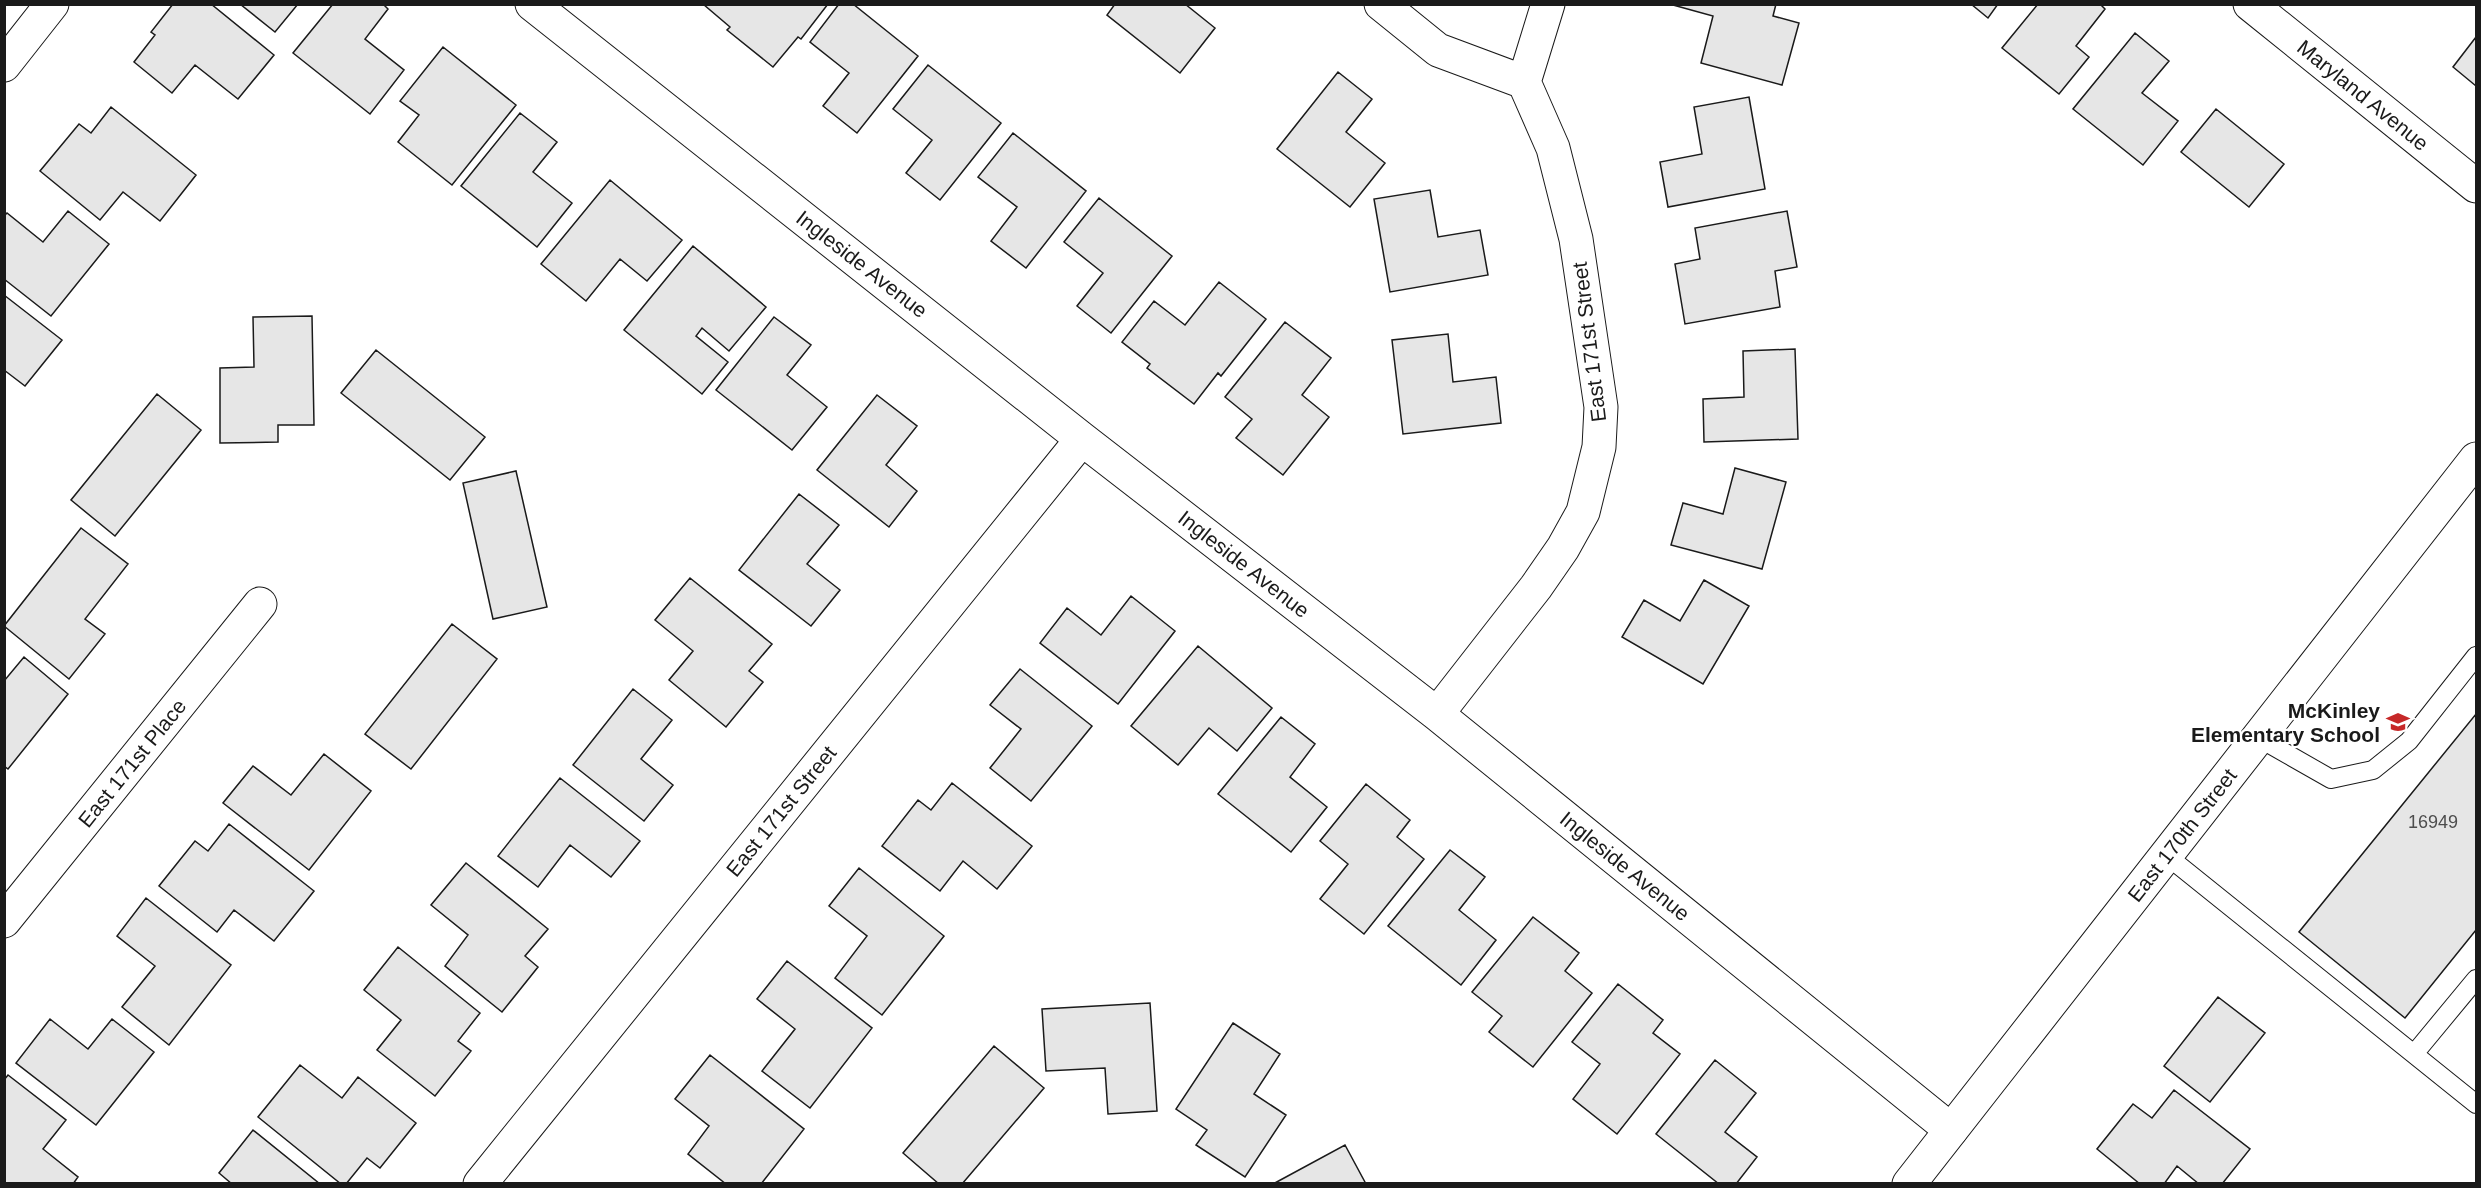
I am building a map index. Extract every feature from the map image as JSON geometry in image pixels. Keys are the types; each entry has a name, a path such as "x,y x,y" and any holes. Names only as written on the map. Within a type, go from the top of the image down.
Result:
{"street":[{"path":"4,65 52,4"},
{"name":"Ingleside Avenue","path":"532,4 1082,439 1437,714 1951,1130"},
{"path":"1381,4 1438,50 1524,82 1548,4"},
{"name":"Maryland Avenue","path":"2250,4 2476,186"},
{"name":"East 171st Street","path":"1437,714 1536,587 1563,548 1582,512 1599,447 1601,407 1576,239 1553,148 1524,82"},
{"name":"East 171st Street","path":"480,1184 1082,439"},
{"name":"East 170th Street","path":"1909,1184 2476,459"},
{"name":"East 171st Place","path":"4,921 260,604"}],"lane":[{"path":"2259,738 2331,779 2373,770 2409,741 2476,656"},
{"path":"2166,855 2476,1104"},
{"path":"2414,1054 2476,979"}],"building":[{"path":"173,4 211,4 274,55 238,99 195,65 172,93 134,62 155,35 151,32"},
{"path":"240,4 298,4 275,32"},
{"path":"333,4 383,4 388,9 365,39 404,70 370,114 293,53"},
{"path":"703,4 828,4 801,39 798,37 773,67 727,30 730,27"},
{"path":"839,4 853,4 918,56 857,133 823,106 849,73 810,42"},
{"path":"1115,4 1185,4 1215,28 1180,73 1107,15"},
{"path":"1776,4 1773,16 1799,23 1782,85 1701,63 1713,16 1673,5"},
{"path":"1971,4 1998,4 1988,18"},
{"path":"2038,4 2100,4 2105,9 2076,46 2089,57 2059,94 2002,48"},
{"path":"2135,33 2169,61 2142,93 2178,121 2143,165 2073,109"},
{"path":"2476,37 2476,86 2453,67"},
{"path":"443,47 516,105 452,185 398,142 419,115 400,101"},
{"path":"928,65 1001,123 940,200 906,173 932,140 893,109"},
{"path":"1338,72 1372,99 1346,132 1385,163 1350,207 1277,149"},
{"path":"1749,97 1765,189 1668,207 1660,162 1702,154 1694,107"},
{"path":"111,107 196,175 160,221 123,192 100,220 40,171 79,124 91,133"},
{"path":"2216,109 2284,164 2249,207 2181,152"},
{"path":"520,113 557,142 533,172 572,203 537,247 461,186"},
{"path":"1013,133 1086,191 1026,268 991,241 1017,207 978,177"},
{"path":"610,180 682,240 647,281 620,259 586,301 541,264"},
{"path":"1430,190 1438,237 1480,230 1488,275 1390,292 1374,199"},
{"path":"1099,198 1172,256 1111,333 1077,306 1103,273 1064,242"},
{"path":"68,211 109,244 51,316 4,279 4,216 7,213 43,242"},
{"path":"1787,211 1797,267 1775,271 1780,307 1685,324 1675,264 1700,259 1695,228"},
{"path":"693,246 766,307 729,351 702,328 696,336 728,362 702,394 624,330"},
{"path":"1219,282 1266,319 1221,376 1218,373 1194,404 1147,368 1150,364 1122,342 1154,301 1185,325"},
{"path":"4,295 62,340 25,386 4,370"},
{"path":"312,316 314,425 278,425 278,442 220,443 220,368 254,367 253,317"},
{"path":"774,317 811,345 787,375 827,407 792,450 716,390"},
{"path":"1285,322 1331,358 1302,395 1329,417 1283,475 1236,438 1252,419 1225,397"},
{"path":"1448,334 1453,382 1496,377 1501,423 1403,434 1392,340"},
{"path":"1795,349 1798,439 1704,442 1703,399 1744,397 1743,351"},
{"path":"376,350 485,437 450,480 341,393"},
{"path":"157,394 201,430 115,536 71,500"},
{"path":"877,395 917,426 886,465 917,491 889,527 817,470"},
{"path":"1735,468 1786,482 1762,569 1671,545 1683,503 1723,514"},
{"path":"516,471 547,607 493,619 463,483"},
{"path":"799,494 839,525 807,564 840,590 811,626 739,570"},
{"path":"81,528 128,564 85,619 105,634 69,679 4,626"},
{"path":"690,578 772,644 749,671 763,682 726,727 669,680 693,651 655,620"},
{"path":"1704,580 1749,606 1703,684 1622,637 1644,600 1680,621"},
{"path":"1131,596 1175,631 1118,704 1040,643 1067,608 1101,635"},
{"path":"452,624 497,659 411,769 365,734"},
{"path":"1198,646 1272,708 1237,751 1209,728 1178,765 1131,726"},
{"path":"24,657 68,694 8,769 4,766 4,681"},
{"path":"1020,669 1092,726 1031,801 990,768 1021,729 990,705"},
{"path":"633,689 672,720 641,759 673,785 644,821 573,765"},
{"path":"2476,714 2476,930 2405,1018 2299,932"},
{"path":"1281,717 1315,744 1290,777 1327,807 1291,852 1218,794"},
{"path":"324,754 371,791 309,870 223,803 253,766 291,795"},
{"path":"560,778 640,841 611,877 570,845 538,887 498,856"},
{"path":"952,783 1032,846 997,889 963,861 940,891 882,846 918,800 931,810"},
{"path":"1366,784 1410,820 1397,837 1424,859 1364,934 1320,899 1348,864 1320,841"},
{"path":"229,824 314,891 274,941 234,910 217,932 159,886 195,841 208,851"},
{"path":"1450,850 1485,877 1459,910 1496,940 1461,985 1388,926"},
{"path":"466,863 548,929 525,956 538,967 502,1012 445,966 468,935 431,905"},
{"path":"859,868 944,936 882,1015 835,978 867,936 829,906"},
{"path":"146,898 231,965 169,1045 122,1007 155,966 117,936"},
{"path":"1533,917 1579,953 1565,971 1592,993 1533,1067 1489,1032 1502,1016 1472,992"},
{"path":"398,947 480,1013 458,1041 471,1051 435,1096 377,1050 401,1020 364,990"},
{"path":"787,961 872,1028 810,1108 762,1071 795,1029 757,999"},
{"path":"1618,984 1663,1020 1653,1033 1680,1054 1617,1134 1573,1099 1600,1064 1572,1042"},
{"path":"2218,997 2265,1033 2210,1102 2164,1066"},
{"path":"1150,1003 1157,1111 1108,1114 1105,1068 1046,1071 1042,1009"},
{"path":"50,1019 88,1049 112,1019 154,1052 96,1125 16,1063"},
{"path":"1233,1023 1280,1054 1254,1094 1286,1115 1245,1177 1196,1145 1207,1130 1176,1109"},
{"path":"994,1046 1044,1088 962,1184 939,1184 903,1153"},
{"path":"710,1055 804,1129 761,1184 726,1184 688,1154 709,1126 675,1099"},
{"path":"1715,1060 1756,1093 1725,1132 1757,1157 1736,1184 1719,1184 1656,1134"},
{"path":"300,1065 342,1098 358,1077 416,1123 380,1168 367,1158 346,1184 341,1184 258,1117"},
{"path":"8,1075 66,1120 43,1149 78,1177 73,1184 4,1184 4,1080"},
{"path":"2174,1090 2250,1149 2222,1184 2199,1184 2177,1166 2164,1184 2140,1184 2097,1149 2133,1104 2152,1118"},
{"path":"253,1130 320,1184 232,1184 219,1173"},
{"path":"1345,1145 1366,1184 1273,1184"}],"place":[{"name":"McKinley Elementary School","path":"2398,722"}]}
